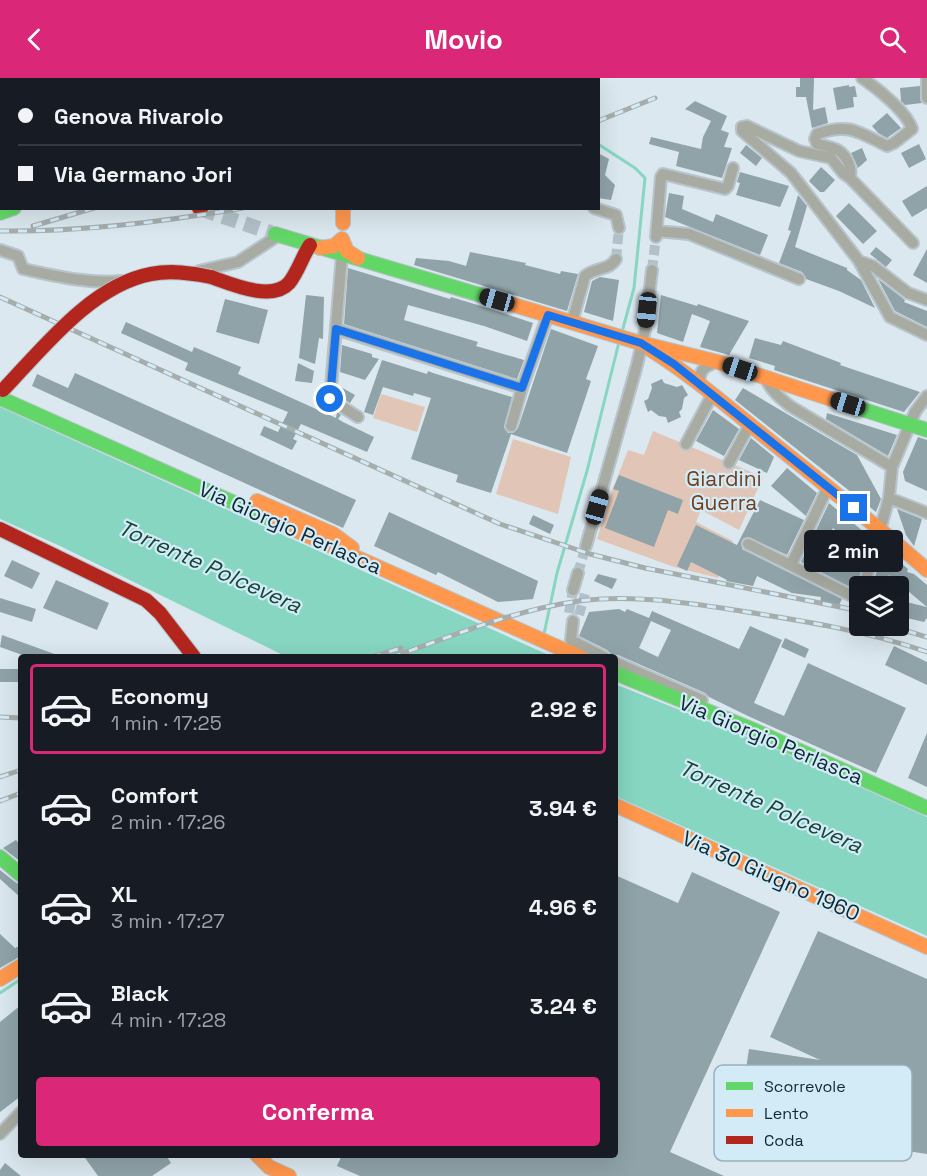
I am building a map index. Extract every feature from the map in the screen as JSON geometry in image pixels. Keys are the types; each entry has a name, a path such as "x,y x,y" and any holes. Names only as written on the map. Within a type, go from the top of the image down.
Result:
{"main road":[{"path":"343,210 343,223"},
{"path":"277,234 639,343 718,362 927,430"},
{"path":"362,260 347,251 342,239 334,246 315,246 302,254 288,284 279,290 266,293 193,273 155,273 141,276 115,289 81,312 1,392 333,534 379,568"},
{"path":"639,343 674,364 881,529 927,570"},
{"name":"Via Giorgio Perlasca","path":"1,392 379,568 573,654"},
{"path":"0,529 146,600 164,618 191,654"},
{"name":"Via Giorgio Perlasca","path":"618,673 756,731 927,808"},
{"name":"Via 30 Giugno 1960","path":"618,806 927,947"},
{"path":"0,857 18,872"},
{"path":"0,980 18,968"},
{"path":"260,1158 269,1167 289,1176"}],"street":[{"path":"850,178 851,172 844,154 835,147 817,144 815,139 817,134 852,129 887,146 912,129 910,123 885,95 862,78"},
{"path":"927,78 925,92 927,98"},
{"path":"913,243 831,158 799,151 747,126 742,128 742,131 791,173 860,261 890,317 927,335"},
{"path":"733,168 725,189 663,174 656,234 689,234 799,279"},
{"path":"600,210 616,215 619,228"},
{"path":"0,250 18,256 23,269 104,283 211,269 238,262 277,234"},
{"path":"342,255 330,399 358,417"},
{"path":"572,322 585,276 590,272 609,267 616,259"},
{"path":"860,261 870,263 908,293 927,300"},
{"path":"586,546 634,375 639,343 645,330 652,270"},
{"path":"511,426 548,315"},
{"path":"336,329 522,388"},
{"path":"674,364 684,363 687,353"},
{"path":"700,386 699,377 702,370 707,365 718,362"},
{"path":"766,379 769,387 790,406 892,467"},
{"path":"686,444 712,395"},
{"path":"867,576 889,498 892,467 915,412 927,396"},
{"path":"729,463 750,424"},
{"path":"791,565 828,487"},
{"path":"889,498 927,513"},
{"path":"748,544 849,594"},
{"path":"576,581 585,594"},
{"path":"574,616 571,640 598,654"},
{"path":"618,663 742,718 756,731"},
{"path":"0,1134 18,1115"}],"green space":[{"path":"381,394 425,407 417,432 373,418"},
{"name":"Giardini Guerra","path":"653,431 763,477 739,530 701,510 696,522 733,541 718,578 674,567 597,539 628,450 644,455"},
{"path":"513,439 571,457 558,514 496,494"}],"water":[{"name":"Torrente Polcevera","path":"0,407 546,654 281,654 0,519"},
{"name":"Torrente Polcevera","path":"618,685 762,743 927,817 927,936 618,797"}],"building":[{"path":"800,78 814,78 813,110 825,107 828,123 812,128 806,97 796,97 796,87 800,87"},
{"path":"849,85 849,87 855,86 857,97 853,97 854,107 837,110 833,88"},
{"path":"920,86 922,103 905,105 901,101 900,88"},
{"path":"695,101 727,116 721,130 729,133 724,147 732,148 722,178 676,166 679,152 649,144 651,137 701,149 703,137 711,121 685,109"},
{"path":"887,113 901,128 887,138 872,126"},
{"path":"919,144 926,159 909,168 901,153"},
{"path":"746,145 762,158 756,166 740,153"},
{"path":"862,148 867,160 858,168 851,153"},
{"path":"600,154 609,159 605,175 615,185 611,200 600,198"},
{"path":"821,167 835,180 824,192 820,192 809,181"},
{"path":"740,172 789,186 780,207 736,195 740,183 737,182"},
{"path":"927,186 927,208 912,217 902,201"},
{"path":"669,193 684,196 682,209 713,222 716,214 768,235 760,255 665,217"},
{"path":"798,195 807,206 795,247 847,268 861,280 875,308 806,279 802,272 779,263 791,231 788,230"},
{"path":"849,203 877,231 863,244 836,216"},
{"path":"876,247 892,260 886,267 870,254"},
{"path":"927,249 927,283 913,275"},
{"path":"470,252 526,263 525,265 560,274 561,271 578,274 567,311 414,265 416,258 449,261 466,266"},
{"path":"348,268 533,323 527,341 484,326 408,305 404,320 478,342 476,346 524,360 517,379 344,324"},
{"path":"600,277 619,280 613,321 584,312 592,281"},
{"path":"878,279 905,300 904,302 927,311 927,327 895,311"},
{"path":"306,295 324,297 323,339 319,338 315,364 299,358"},
{"path":"661,295 697,306 698,304 749,321 729,355 700,347 710,321 692,314 683,342 657,333"},
{"path":"225,299 268,310 259,344 216,332"},
{"path":"126,322 192,352 194,347 241,367 238,374 336,418 337,412 341,415 338,419 374,437 367,452 301,424 293,439 297,441 292,450 260,435 264,426 278,432 288,412 185,370 188,363 121,333"},
{"path":"551,329 598,346 586,379 591,381 567,453 511,434 491,493 456,482 458,475 411,459 431,398 414,393 413,396 383,387 373,415 364,412 382,360 427,374 428,371 512,397 504,427 508,433 513,433 518,428"},
{"path":"755,338 781,345 783,341 841,363 840,365 920,392 904,412 774,370 775,366 749,358"},
{"path":"342,345 372,354 372,357 379,359 365,380 340,372"},
{"path":"298,363 314,371 312,383 295,381"},
{"path":"75,373 356,500 343,528 32,386 37,374 68,388"},
{"path":"662,379 664,383 677,387 682,385 688,395 684,398 682,409 679,412 681,417 668,423 666,417 659,416 651,410 648,412 644,401 648,399 651,384"},
{"path":"339,386 355,395 350,403 338,395"},
{"path":"743,388 857,455 881,499 876,512 735,400"},
{"path":"713,410 739,429 724,456 696,441"},
{"path":"827,413 897,435 888,456 826,419"},
{"path":"918,437 927,440 927,491 905,481 903,472"},
{"path":"751,438 774,457 767,473 739,460"},
{"path":"787,468 817,493 806,516 771,486"},
{"path":"619,475 683,500 678,514 668,510 654,547 605,528 619,491 613,489"},
{"path":"760,500 804,520 787,555 748,537 742,540 742,549 842,599 839,605 820,602 821,597 792,593 757,576 753,586 726,581 691,562 687,571 677,566 696,525 737,545"},
{"path":"829,503 870,537 860,576 849,576 849,586 801,562","holes":["833,528 852,544 845,569 820,556"]},
{"path":"897,509 922,519 914,546 906,535"},
{"path":"389,512 538,581 533,599 498,602 438,572 436,575 374,546"},
{"path":"533,515 554,525 550,534 529,524"},
{"path":"884,549 908,569 907,572 914,574 927,585 927,607 909,592 909,576 875,576"},
{"path":"12,560 40,573 32,589 4,576"},
{"path":"598,574 617,579 612,589 594,581"},
{"path":"56,580 109,603 97,630 43,608"},
{"path":"0,598 36,609 32,622 0,612"},
{"path":"909,603 927,607 927,618 924,622 909,619"},
{"path":"619,609 625,612 627,609 649,618 652,611 739,649 750,626 782,640 754,703 784,716 808,663 906,708 876,773 748,716 705,693 618,654 611,654 579,636 589,612","holes":["651,621 671,630 658,657 639,648"]},
{"path":"2,635 54,654 20,654 0,647"},
{"path":"785,638 809,649 805,658 781,647"},
{"path":"894,646 927,662 927,685 885,665"},
{"path":"0,669 18,669 18,682 0,682"},
{"path":"927,733 927,787 908,778"},
{"path":"16,840 18,860 3,848"},
{"path":"0,870 18,884 18,895 0,879"},
{"path":"692,872 780,912 670,1152 724,1176 360,1176 337,1166 341,1158 618,1158 618,876 678,903"},
{"path":"818,931 927,979 927,1154 912,1152 912,1065 747,1065 749,1049 820,1060 770,1037"},
{"path":"0,934 15,948 18,946 18,958 0,968"},
{"path":"18,1007 18,1098 0,1112 0,1022"},
{"path":"85,1158 168,1158 171,1163 152,1176 98,1176"},
{"path":"5,1163 21,1176 0,1176 0,1170"}],"waterway":[{"path":"600,145 635,168 645,178 634,288 622,332"},
{"path":"544,634 557,573 587,471 619,342"},
{"path":"0,993 18,981"}],"tunnel":[{"path":"204,210 275,234"},
{"path":"616,259 619,228"},
{"path":"652,270 656,237"},
{"path":"578,573 586,546"},
{"path":"569,613 573,590"},
{"path":"579,615 585,594"}],"railway":[{"path":"600,120 655,98"},
{"path":"33,226 87,210"},
{"path":"0,231 61,230 122,225 231,210"},
{"path":"0,297 500,524 590,554 645,568 849,609"},
{"path":"400,654 484,624 531,611 579,601 620,598 681,602 835,627 927,652"},
{"path":"909,632 927,637"},
{"path":"382,654 401,648"},
{"path":"0,717 18,718"},
{"path":"0,777 18,771"},
{"path":"0,801 18,794"}],"traffic: fast":[{"path":"0,213 8,210"},
{"path":"275,234 514,305"},
{"path":"0,398 277,522"},
{"path":"855,407 927,430"},
{"path":"618,674 756,731 927,808"},
{"path":"0,857 18,872"}],"traffic: slow":[{"path":"343,210 343,223"},
{"path":"320,248 334,246 342,239 347,251 358,258"},
{"path":"514,305 637,342 718,362 855,407"},
{"path":"651,350 723,402 927,570"},
{"path":"257,501 333,534 352,548"},
{"path":"277,522 573,654"},
{"path":"618,806 927,947"},
{"path":"0,979 18,968"},
{"path":"260,1158 269,1167 289,1176"}],"traffic: jam":[{"path":"211,277 251,290 272,291 282,288 292,279 310,245"},
{"path":"3,390 70,320 89,304 129,280 166,272 211,277"},
{"path":"0,529 146,600 160,613 192,654"}],"route":[{"path":"330,399 336,329 522,388 548,315 641,343 674,364 854,508"}]}
